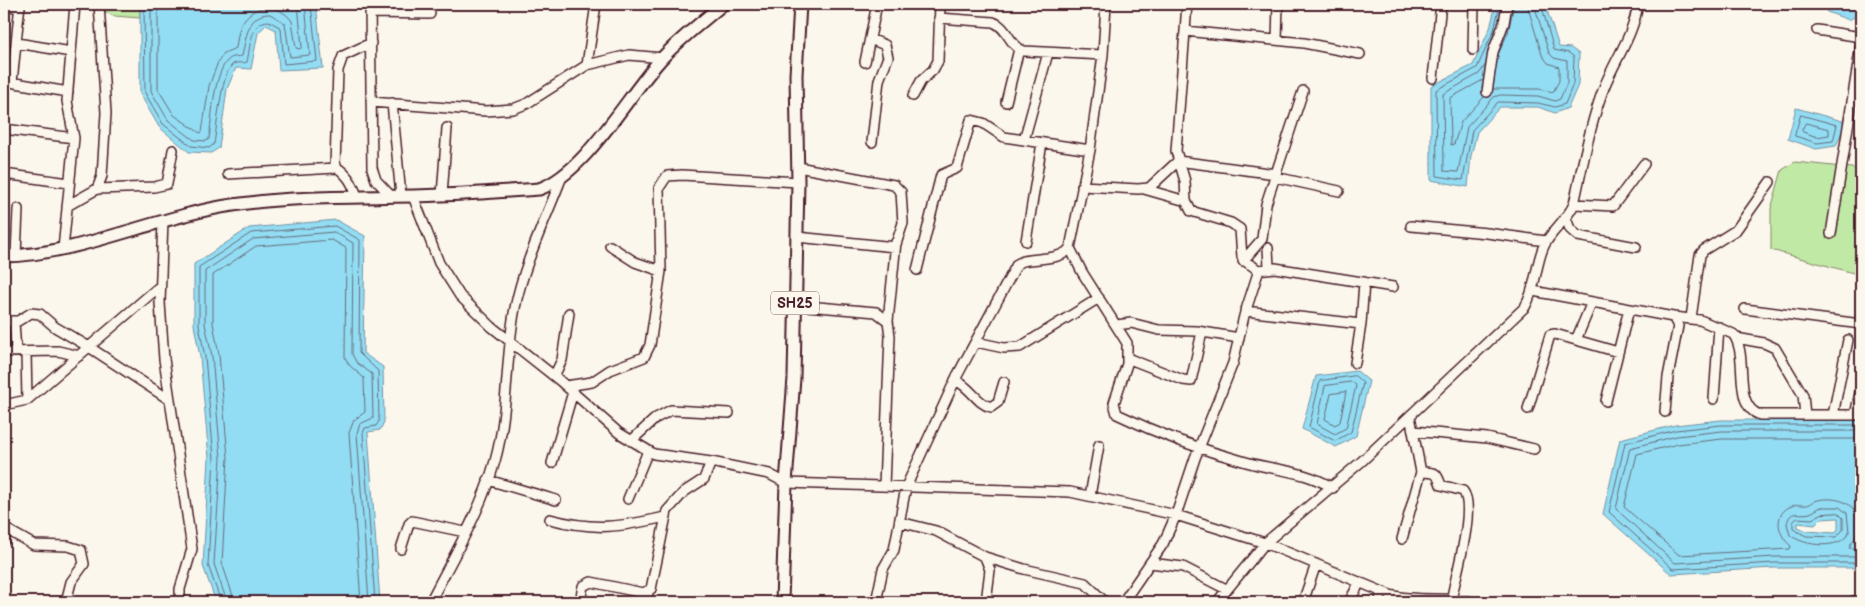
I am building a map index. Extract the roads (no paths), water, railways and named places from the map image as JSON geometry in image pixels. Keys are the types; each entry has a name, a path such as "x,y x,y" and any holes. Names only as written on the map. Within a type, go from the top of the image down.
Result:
{"main road":[{"path":"4,256 63,249 163,220 233,205 356,196 442,195 539,189 561,179 577,163 663,58 723,4"},
{"name":"SH25","path":"782,602 786,483 794,378 798,182 796,75 800,4"}],"street":[{"path":"63,249 74,138 67,101 75,4"},
{"path":"97,189 102,176 106,124 99,4"},
{"path":"587,65 596,4"},
{"path":"865,62 877,4"},
{"path":"914,96 920,81 936,67 940,4"},
{"path":"876,602 883,569 894,550 906,487 956,380 1017,264 1023,261 1060,256 1070,248 1090,150 1103,55 1106,4"},
{"path":"1187,4 1176,151 1185,181 1186,200 1191,211 1231,223 1240,229 1244,261 1257,270 1269,267 1393,287"},
{"path":"1277,40 1278,4"},
{"path":"1433,78 1441,4"},
{"path":"1473,50 1474,4"},
{"path":"1488,92 1493,52 1504,23 1507,4"},
{"path":"1217,602 1226,588 1265,543 1332,488 1525,307 1533,291 1546,241 1566,218 1574,204 1598,105 1606,84 1634,27 1638,4"},
{"path":"4,5 20,6 17,43 8,81 68,92"},
{"path":"396,196 374,175 370,8 430,14"},
{"path":"939,18 993,22 1001,26 1014,46 1019,49 1048,53 1103,55"},
{"path":"1817,30 1861,37"},
{"path":"1185,31 1277,40 1360,54"},
{"path":"870,39 885,45 888,56 879,80 872,142"},
{"path":"17,43 72,52"},
{"path":"336,168 340,62 342,56 371,43"},
{"path":"1831,234 1861,45"},
{"path":"1006,102 1019,49"},
{"path":"1024,140 1048,53"},
{"path":"371,102 486,111 513,109 526,104 587,65 629,55 663,58"},
{"path":"1244,261 1262,239 1264,209 1303,91"},
{"path":"392,103 396,196"},
{"path":"917,270 941,175 957,168 969,122 978,120 1000,136 1090,150"},
{"path":"442,195 447,128"},
{"path":"4,129 74,138"},
{"path":"1026,241 1042,143"},
{"path":"67,206 97,189 154,187 168,184 173,150"},
{"path":"1178,161 1275,176 1339,191"},
{"path":"1144,189 1154,185 1178,161"},
{"path":"1574,204 1613,206 1644,164"},
{"path":"798,167 894,185 902,192 903,223 895,247"},
{"path":"228,174 336,168 342,170 349,178 356,196"},
{"path":"4,174 69,183"},
{"path":"569,389 592,382 610,370 644,357 650,345 661,271 659,194 662,181 667,176 682,174 798,182"},
{"path":"430,602 466,532 495,460 505,411 515,307 521,283 561,179"},
{"path":"1691,318 1700,255 1704,250 1736,230 1770,182"},
{"path":"1082,186 1144,189 1186,200"},
{"path":"413,196 439,263 449,280 470,306 631,441 648,451 664,457 711,462 769,474 786,483 1056,490 1090,496 1176,516 1265,543 1381,592 1408,599 1474,602"},
{"path":"16,256 18,209"},
{"path":"1566,218 1570,229 1578,236 1636,247"},
{"path":"163,220 160,286 162,342 192,549 180,589 180,602"},
{"path":"1410,226 1546,241"},
{"path":"884,486 890,336 888,321 897,234"},
{"path":"797,237 895,247"},
{"path":"610,246 635,262 661,271"},
{"path":"1070,248 1077,263 1127,343 1128,358 1114,403 1117,414 1199,448 1248,463 1315,477 1332,488"},
{"path":"1268,248 1269,267"},
{"path":"1123,602 1163,544 1176,516 1199,448 1234,363 1245,312 1257,278 1257,270"},
{"path":"1355,363 1361,324 1364,282"},
{"path":"4,405 28,400 160,286"},
{"path":"1533,291 1673,317 1691,318 1719,327 1736,338 1764,343 1775,348 1803,395 1805,415"},
{"path":"976,342 1004,348 1020,347 1099,298"},
{"path":"1576,340 1592,302"},
{"path":"795,305 876,312 888,321"},
{"path":"1606,401 1629,309"},
{"path":"1745,309 1861,324"},
{"path":"1245,312 1361,324"},
{"path":"4,321 14,322 31,313 40,314 55,328 89,347 170,400"},
{"path":"554,376 562,360 569,313"},
{"path":"1665,412 1668,377 1678,326 1673,317"},
{"path":"14,322 16,352"},
{"path":"1117,325 1131,323 1168,331 1202,332 1239,338"},
{"path":"1714,399 1719,327"},
{"path":"1128,358 1183,380 1191,381 1202,332"},
{"path":"1528,409 1550,335 1618,352"},
{"path":"1736,338 1743,361 1742,388 1749,407 1760,415 1858,415 1861,388"},
{"path":"1833,415 1848,340"},
{"path":"4,352 58,351 79,356"},
{"path":"26,352 28,400"},
{"path":"956,380 969,387 981,403 992,407 998,402 1004,382"},
{"path":"552,463 569,389"},
{"path":"631,441 656,418 671,410 730,413"},
{"path":"1402,539 1421,472 1410,416"},
{"path":"1413,431 1488,438 1534,449"},
{"path":"1090,496 1099,445"},
{"path":"628,499 648,451"},
{"path":"647,602 648,592 653,583 665,516 671,506 684,492 704,479 711,462"},
{"path":"1421,472 1435,473 1439,477 1441,485 1463,491 1467,498 1466,535 1451,601"},
{"path":"488,480 556,500"},
{"path":"550,519 579,527 620,527 665,516"},
{"path":"401,549 412,520 466,532"},
{"path":"900,522 936,531 985,557 1030,571 1085,583 1105,602"},
{"path":"4,528 14,536 34,545 68,546 81,550 84,564 71,582 66,602"},
{"path":"4,540 14,536"},
{"path":"985,557 990,570 986,602"},
{"path":"1150,563 1183,567 1226,588"},
{"path":"1303,602 1316,564"},
{"path":"580,602 583,586 591,582 648,592"},
{"path":"1348,602 1360,582"},
{"path":"1380,602 1381,592"},
{"path":"1851,602 1861,600"}],"water":[{"path":"140,4 316,4 323,68 279,70 276,30 266,25 258,33 251,69 236,68 227,89 219,148 211,153 189,152 159,127 140,94"},
{"path":"1496,4 1545,4 1559,47 1571,48 1579,54 1578,85 1568,108 1555,113 1538,107 1500,107 1477,132 1471,156 1468,187 1431,180 1431,86 1473,65 1490,28"},
{"path":"1823,4 1861,4 1861,13 1849,20 1827,12"},
{"path":"1796,108 1846,122 1836,146 1816,149 1788,139"},
{"path":"336,220 365,236 363,353 383,367 384,422 380,430 368,432 380,602 216,602 203,566 209,458 200,357 194,325 194,264 249,228"},
{"path":"1357,371 1369,381 1356,436 1336,447 1302,429 1316,376"},
{"path":"1721,420 1861,420 1861,568 1775,568 1671,574 1603,514 1620,439 1675,425","holes":["1838,518 1838,529 1835,533 1807,531 1798,527 1798,523 1815,525 1821,519"]}]}
